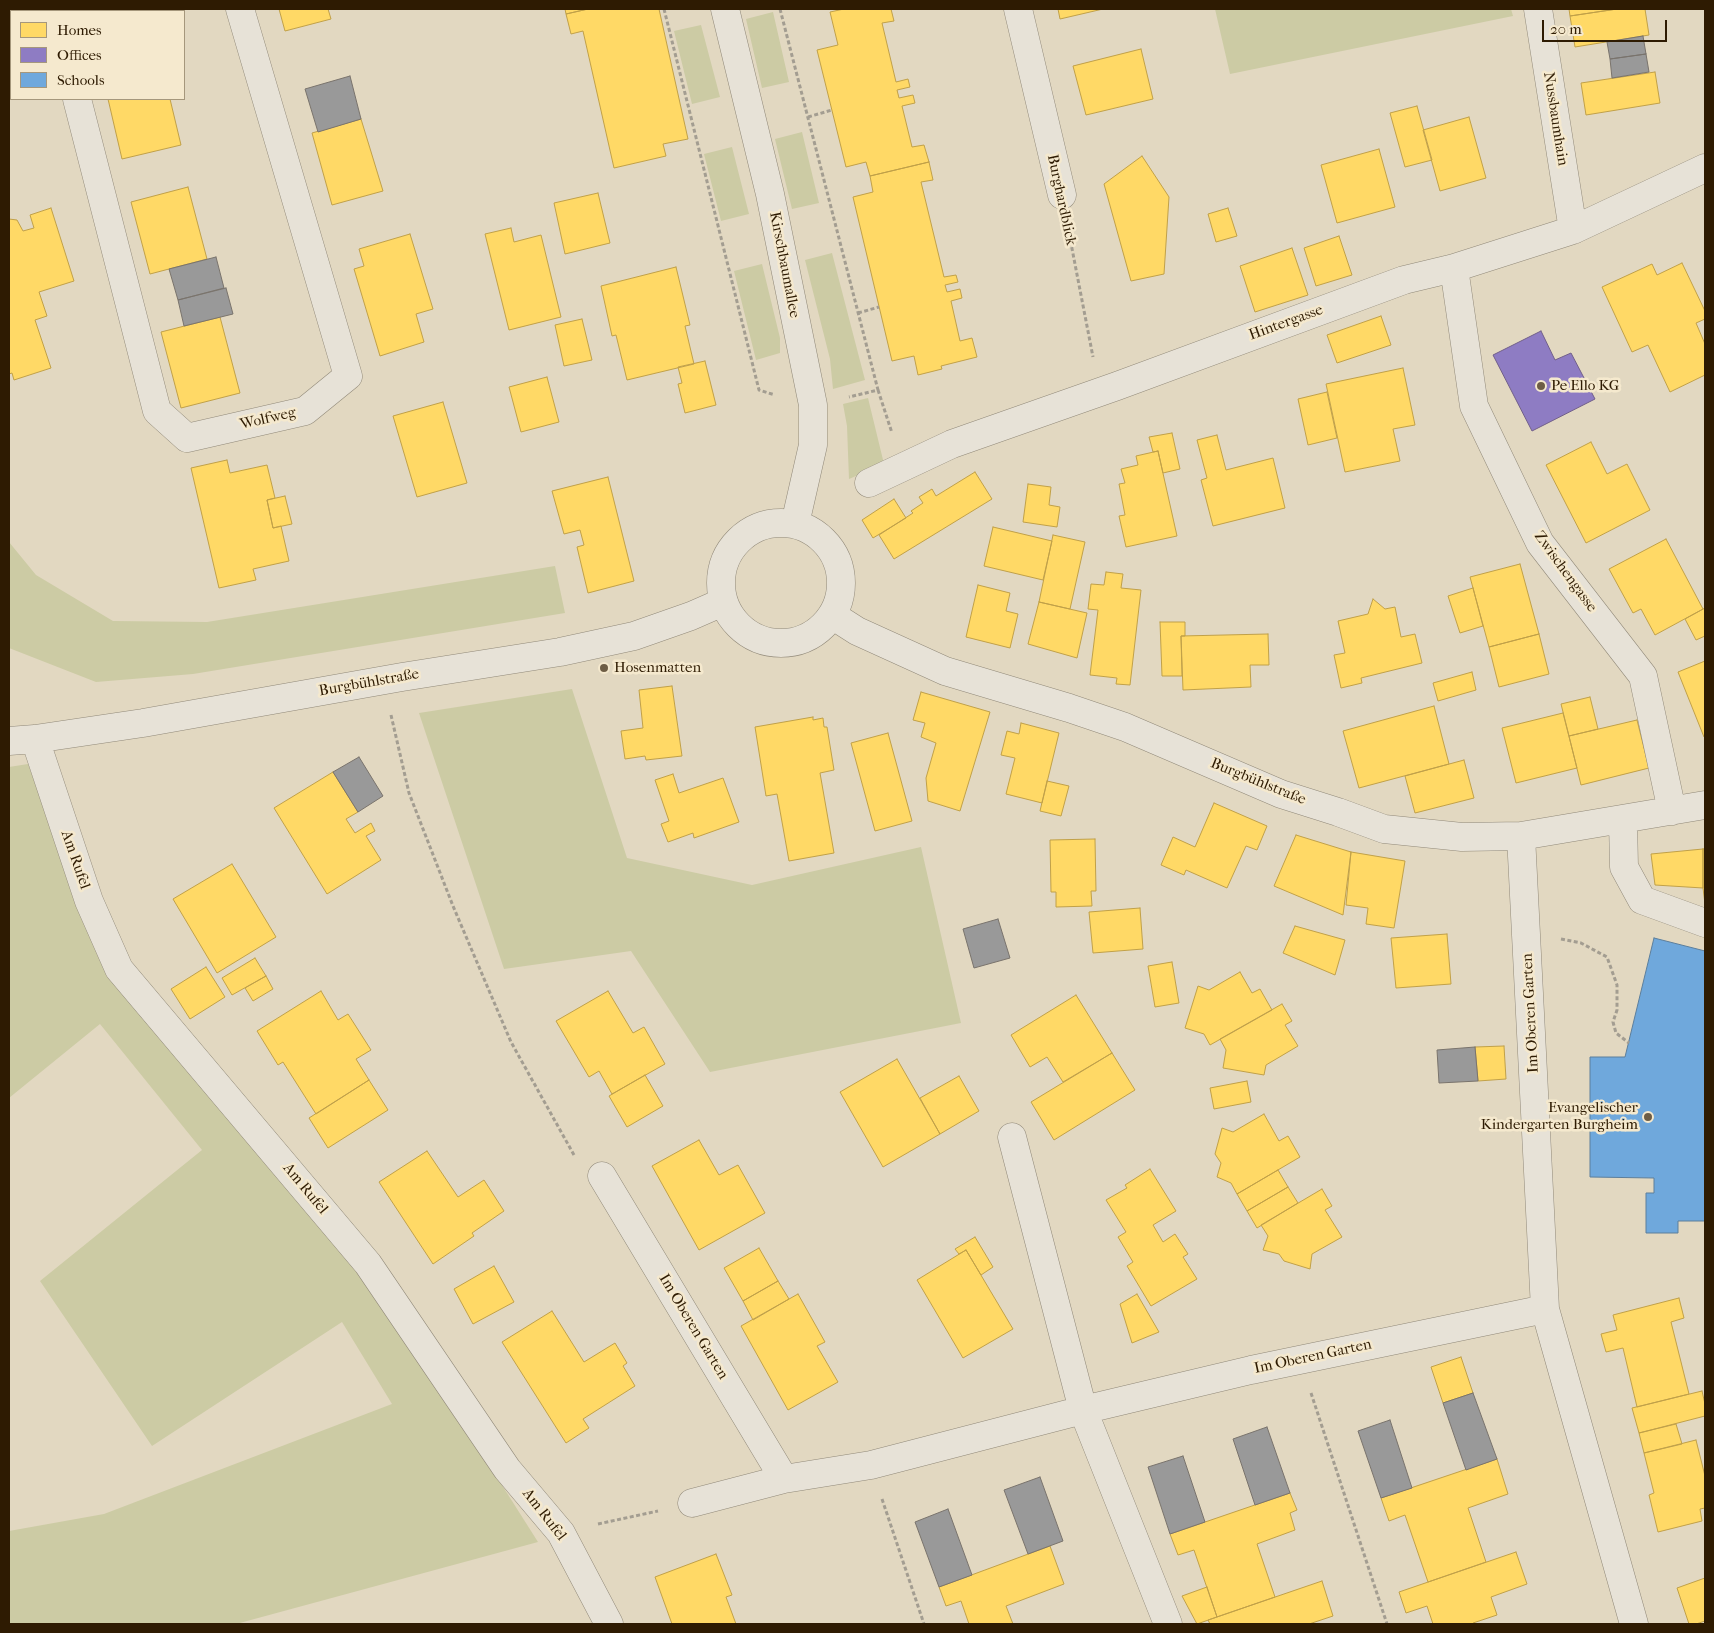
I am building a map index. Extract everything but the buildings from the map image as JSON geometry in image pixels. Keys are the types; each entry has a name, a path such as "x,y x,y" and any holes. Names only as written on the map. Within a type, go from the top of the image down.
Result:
{"street":[{"name":"Wolfweg","path":"77,100 157,411 187,438 305,411 348,376 240,9"},
{"name":"Kirschbaumallee","path":"725,9 770,194 813,405 813,445 795,524"},
{"name":"Burghardblick","path":"1018,9 1062,195"},
{"name":"Nussbaumhain","path":"1538,9 1573,230"},
{"name":"Hintergasse","path":"869,483 952,444 1100,392 1404,280 1454,268 1573,230 1705,168"},
{"name":"Zwischengasse","path":"1454,268 1474,406 1540,543 1643,676 1672,811"},
{"path":"776,523 795,524 812,531 822,539 837,560 840,573 840,596 832,615 818,631 801,640 776,643 757,638 741,628 729,614 723,602 720,580 723,565 729,551 742,536 759,526 776,523"},
{"name":"Burgbühlstraße","path":"22,740 143,723 383,680 529,658 624,638 691,616 723,602"},
{"name":"Burgbühlstraße","path":"832,615 857,631 945,671 1069,708 1125,727 1281,794 1384,829 1462,837 1521,836 1705,805"},
{"name":"Am Rufel","path":"22,740 119,969 368,1264 507,1469 561,1533 610,1624"},
{"path":"1623,820 1624,867 1642,900 1705,923"},
{"name":"Im Oberen Garten","path":"1521,836 1545,1309 1634,1624"},
{"path":"1012,1137 1083,1410 1168,1624"},
{"name":"Im Oberen Garten","path":"602,1176 784,1479"},
{"name":"Im Oberen Garten","path":"692,1503 784,1479 871,1465 1083,1410 1300,1359 1545,1309"}],"path":[{"path":"664,9 759,390 813,405 878,390"},
{"path":"780,9 878,390 904,467"},
{"path":"808,117 832,110"},
{"name":"Burghardblick","path":"1062,195 1100,392"},
{"path":"858,313 879,307"},
{"path":"383,680 409,793 452,906 511,1042 590,1183 602,1176"},
{"path":"1526,931 1581,943 1607,957 1617,985 1617,1010 1613,1022 1614,1027 1616,1032 1629,1043"},
{"path":"1300,1359 1387,1624"},
{"path":"871,1465 924,1624"},
{"path":"561,1533 692,1503"}],"green space":[{"path":"1215,9 1511,9 1513,16 1230,74"},
{"path":"773,12 789,82 762,88 746,19"},
{"path":"701,25 720,97 692,104 674,31"},
{"path":"802,132 819,203 792,209 775,139"},
{"path":"732,147 749,214 721,221 704,154"},
{"path":"832,253 865,380 833,389 830,359 805,260"},
{"path":"762,264 780,338 780,353 756,360 734,271"},
{"path":"868,398 884,464 849,479 847,426 843,404"},
{"path":"9,542 36,575 113,621 207,622 555,566 565,613 193,674 96,682 9,648"},
{"path":"572,689 627,858 752,885 921,847 961,1023 710,1072 631,951 504,969 419,713"},
{"path":"28,764 102,963 354,1267 500,1482 538,1542 236,1624 9,1624 9,1531 104,1514 392,1404 342,1322 152,1446 40,1281 202,1150 100,1024 9,1098 9,767"}],"place":[{"name":"Pe Ello KG","path":"1541,386"},
{"name":"Hosenmatten","path":"604,668"},
{"name":"Evangelischer Kindergarten Burgheim","path":"1648,1117"}]}
